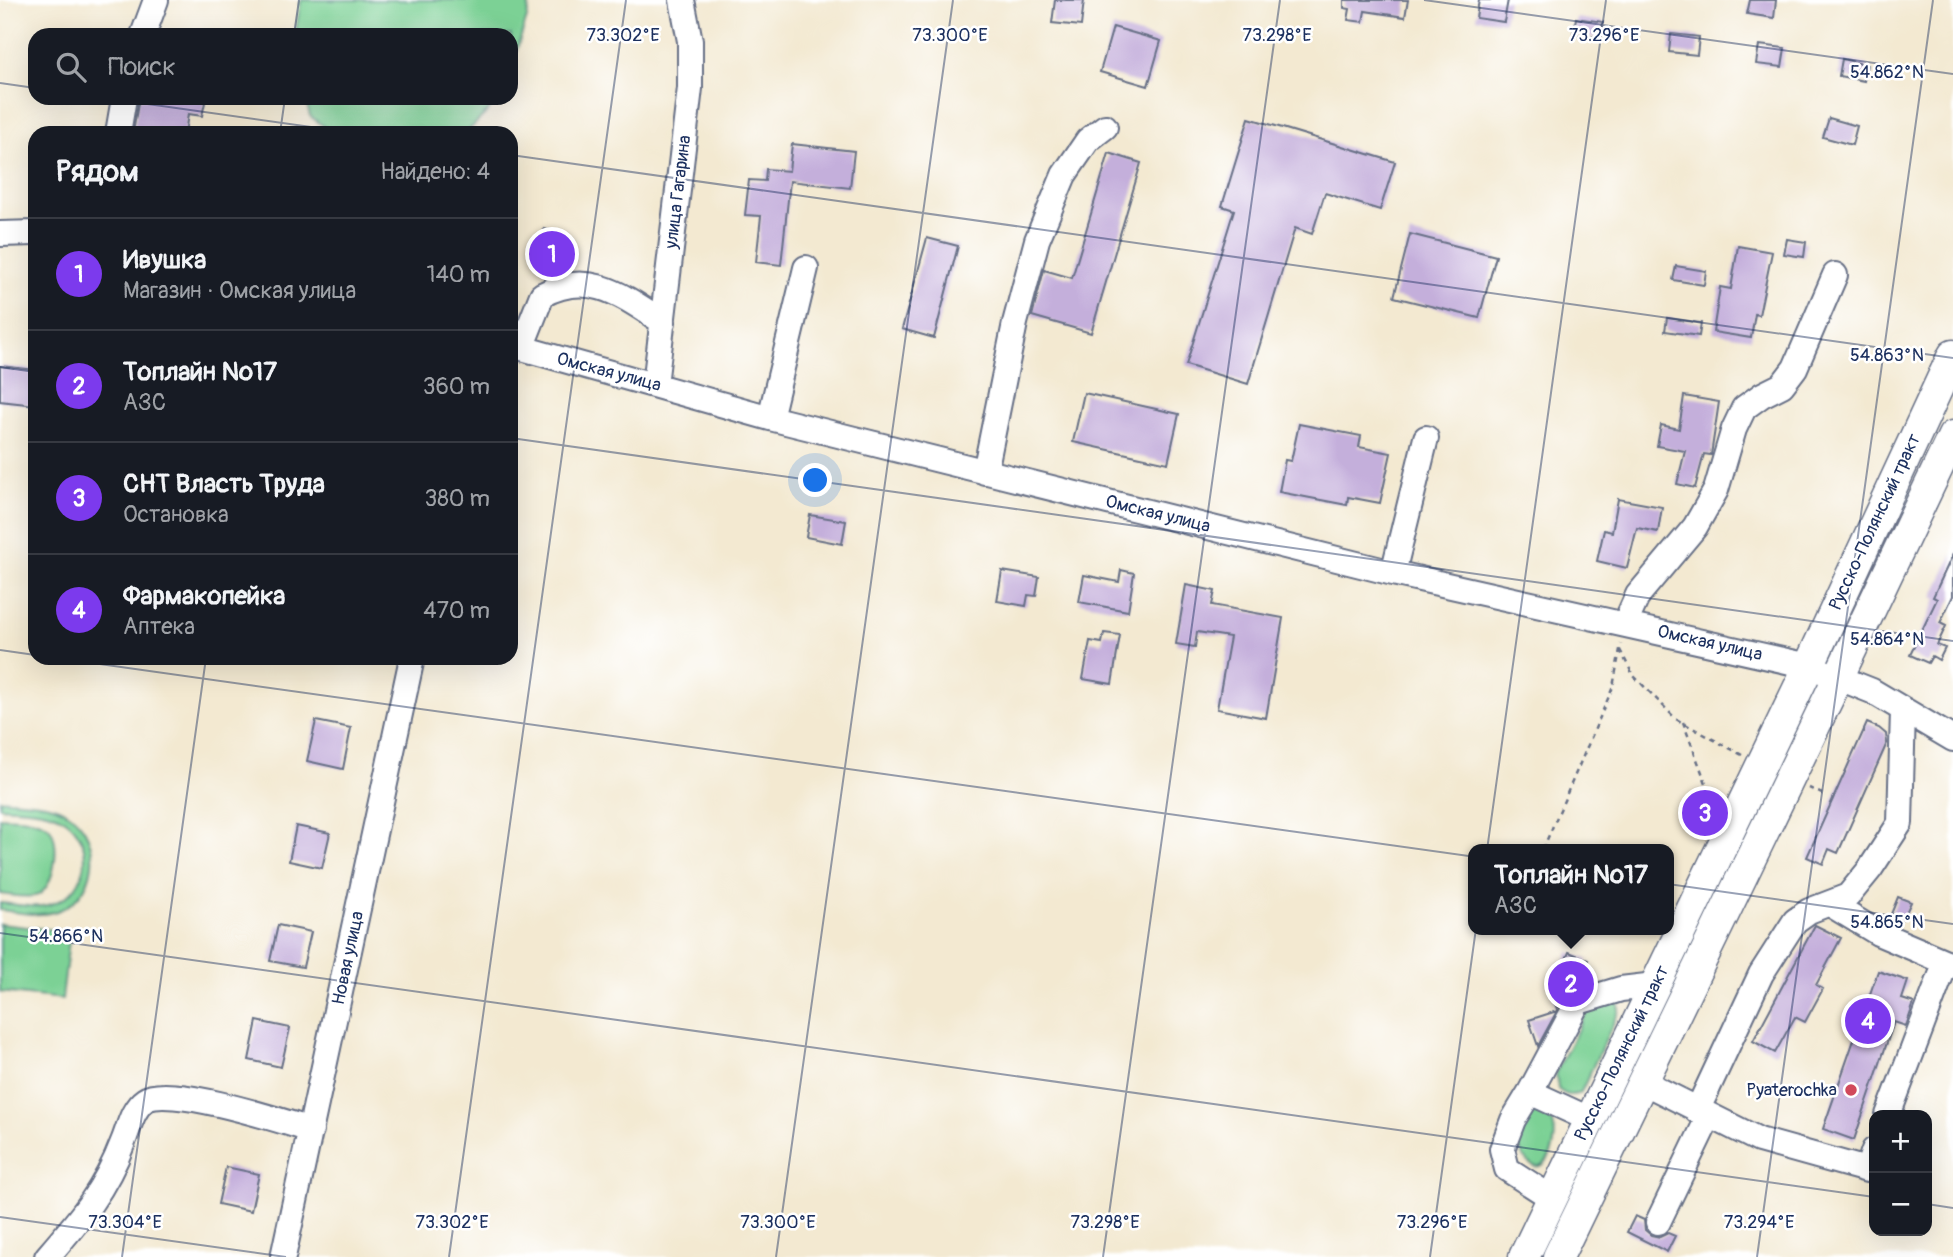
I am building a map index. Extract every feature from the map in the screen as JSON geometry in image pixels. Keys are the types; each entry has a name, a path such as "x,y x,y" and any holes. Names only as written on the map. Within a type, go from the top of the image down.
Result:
{"main road":[{"name":"Русско-Полянский тракт","path":"1524,1257 1809,666 1953,355"},
{"name":"Русско-Полянский тракт","path":"1558,1257 1953,436"}],"street":[{"path":"146,28 156,0"},
{"name":"улица Гагарина","path":"656,385 690,88 690,41 682,0"},
{"path":"690,41 700,0"},
{"path":"119,126 123,105"},
{"path":"985,472 1015,323 1037,240 1064,175 1088,140 1105,127"},
{"path":"0,234 28,233"},
{"path":"770,418 806,268"},
{"path":"1625,624 1638,596 1695,527 1716,490 1734,429 1744,408 1782,385 1795,368 1835,275"},
{"path":"518,342 542,295 560,285 592,285 621,294 663,322"},
{"name":"Омская улица","path":"518,347 770,418 1393,573 1809,666 1872,691 1953,739"},
{"path":"1393,573 1426,438"},
{"name":"Новая улица","path":"283,1257 411,665"},
{"path":"1658,1222 1761,974 1795,921 1809,911 1848,895 1870,869 1900,823 1903,710"},
{"path":"1830,904 1878,933 1950,964 1890,1110"},
{"path":"1552,1198 1507,1169 1502,1149 1513,1120 1578,1002 1621,989 1655,985"},
{"path":"1643,1082 1759,1140 1867,1170 1869,1164"},
{"path":"1530,1092 1591,1119"},
{"path":"47,1257 87,1211 112,1171 136,1110 146,1099 160,1095 200,1100 269,1116 311,1130"}],"path":[{"path":"1545,844 1613,687 1625,624"},
{"path":"1620,650 1633,675 1682,722 1748,758"},
{"path":"1682,722 1715,807"}],"green space":[{"path":"301,0 530,0 518,46 518,28 296,28"},
{"path":"307,105 494,105 473,126 324,126 310,116"},
{"path":"0,799 52,806 68,813 80,824 88,837 92,867 88,882 80,895 69,905 54,912 40,914 0,910 0,903 41,906 66,897 81,876 84,851 81,839 64,819 42,811 0,807"},
{"path":"0,817 38,821 48,826 52,832 55,862 49,883 38,895 24,897 0,894"},
{"path":"0,924 70,932 62,999 0,992"},
{"path":"1614,996 1619,1003 1619,1011 1581,1092 1571,1095 1564,1093 1558,1089 1556,1072 1587,1011"},
{"path":"1530,1108 1542,1111 1550,1118 1554,1128 1552,1151 1541,1166 1527,1162 1515,1139"}],"building":[{"path":"1055,0 1084,0 1081,26 1052,23"},
{"path":"1344,0 1408,0 1405,17 1365,11 1363,22 1348,20 1350,9 1344,8"},
{"path":"1479,0 1508,0 1504,22 1476,18"},
{"path":"1750,0 1776,0 1774,18 1747,14"},
{"path":"1576,18 1603,22 1601,38 1573,34"},
{"path":"1113,27 1161,41 1148,86 1100,72"},
{"path":"1671,34 1699,37 1697,55 1669,52"},
{"path":"1759,45 1785,48 1782,67 1756,64"},
{"path":"1842,59 1867,65 1864,81 1839,76"},
{"path":"138,105 204,105 202,116 188,114 186,126 134,126"},
{"path":"1249,118 1395,162 1380,210 1325,193 1312,234 1295,228 1248,384 1186,365 1234,210 1222,206"},
{"path":"1829,118 1857,126 1852,145 1823,137"},
{"path":"792,144 854,151 850,188 790,181 781,265 756,262 761,216 745,215 749,180 765,181 766,169 789,171"},
{"path":"1109,153 1141,163 1091,333 1032,316 1044,270 1072,278"},
{"path":"544,229 567,234 563,262 539,257"},
{"path":"1410,234 1496,256 1479,318 1394,297"},
{"path":"927,238 958,246 934,338 902,329"},
{"path":"1787,239 1806,242 1804,257 1784,254"},
{"path":"1738,246 1772,252 1759,315 1755,314 1751,338 1713,332 1720,287 1731,289"},
{"path":"1676,266 1706,271 1704,285 1673,280"},
{"path":"1667,318 1701,323 1699,336 1665,331"},
{"path":"0,366 28,369 28,404 0,401"},
{"path":"1084,393 1179,414 1168,463 1073,442"},
{"path":"1684,396 1719,402 1711,455 1704,454 1695,488 1677,484 1685,451 1657,446 1661,425 1679,429"},
{"path":"1299,424 1361,436 1359,447 1391,453 1380,503 1348,497 1347,505 1279,492 1285,460 1291,461"},
{"path":"1618,499 1662,507 1658,532 1637,528 1627,568 1597,561 1604,530 1612,532"},
{"path":"810,515 846,521 842,544 806,537"},
{"path":"1953,554 1953,596 1940,623 1946,626 1937,645 1945,648 1939,660 1932,656 1928,663 1910,655 1937,599 1933,597"},
{"path":"1121,570 1134,573 1128,611 1079,602 1084,575 1119,582"},
{"path":"1002,571 1039,577 1036,596 1028,595 1026,606 997,601"},
{"path":"1186,585 1215,591 1212,605 1283,618 1266,718 1217,709 1230,637 1197,632 1195,647 1176,644"},
{"path":"1104,633 1120,635 1112,684 1083,679 1090,641 1102,643"},
{"path":"316,721 351,728 343,769 307,761"},
{"path":"1867,723 1886,734 1887,743 1838,853 1829,849 1823,864 1807,857"},
{"path":"296,826 330,833 322,868 289,861"},
{"path":"1898,897 1911,902 1903,919 1891,914"},
{"path":"278,925 311,932 303,967 270,961"},
{"path":"1815,925 1841,938 1816,985 1823,989 1805,1022 1795,1017 1775,1053 1753,1041"},
{"path":"1569,952 1588,960 1581,978 1578,976 1573,988 1565,995 1557,1009 1549,984 1557,982"},
{"path":"1878,971 1908,981 1902,999 1914,1003 1906,1026 1894,1022 1854,1140 1823,1129"},
{"path":"1557,1011 1538,1046 1529,1020"},
{"path":"257,1021 290,1028 281,1067 249,1060"},
{"path":"226,1167 259,1174 251,1211 218,1204"},
{"path":"1635,1216 1644,1220 1645,1230 1651,1235 1660,1237 1668,1233 1675,1236 1667,1252 1627,1232"}],"place":[{"name":"Ивушка","path":"552,254"},
{"name":"СНТ Власть Труда","path":"1705,813"},
{"name":"Топлайн №17","path":"1571,984"},
{"name":"Фармакопейка","path":"1868,1021"},
{"name":"Pyaterochka","path":"1851,1090"}]}
